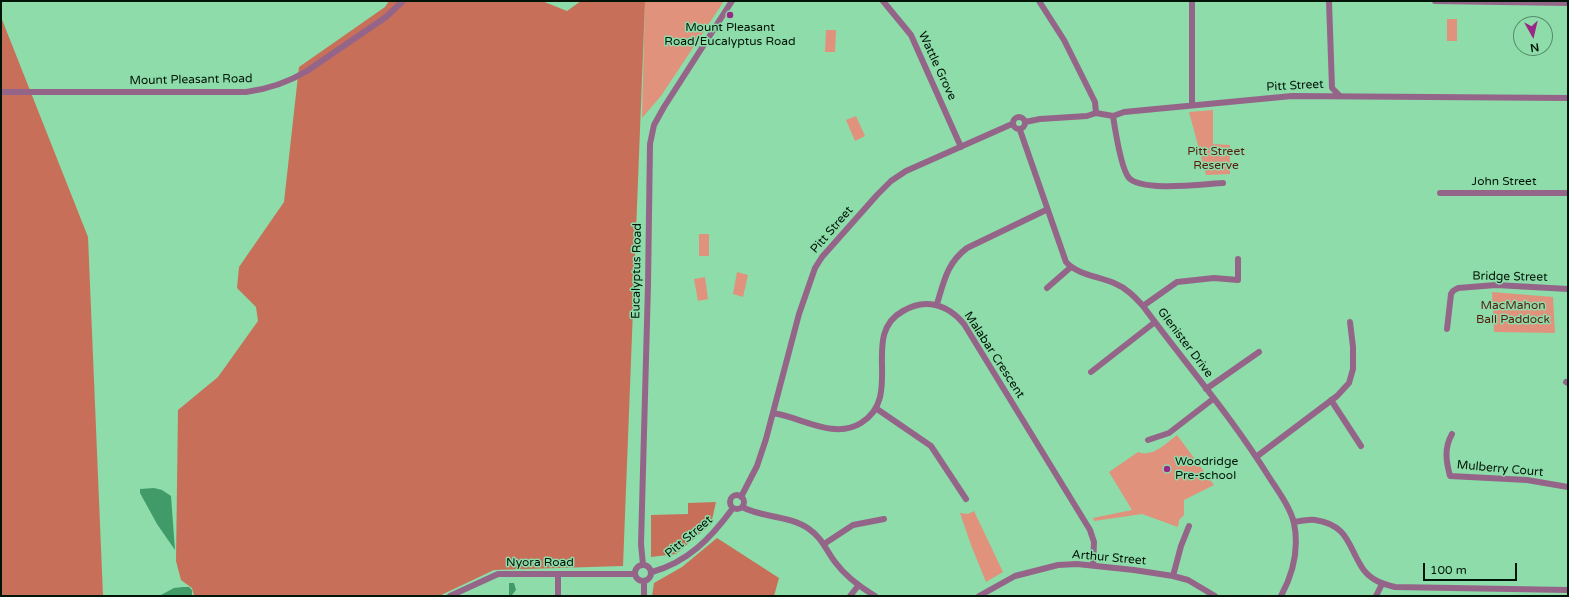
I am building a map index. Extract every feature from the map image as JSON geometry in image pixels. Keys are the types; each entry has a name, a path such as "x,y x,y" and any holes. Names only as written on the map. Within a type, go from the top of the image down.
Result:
{"street":[{"name":"Mount Pleasant Road","path":"1,92 246,92 273,87 289,81 307,71 386,17 403,1"},
{"name":"Eucalyptus Road","path":"643,565 640,544 648,285 650,144 654,125 664,107 732,1"},
{"name":"Wattle Grove","path":"883,1 911,35 961,146"},
{"path":"1039,1 1064,40 1095,102 1096,113"},
{"path":"1192,1 1192,106"},
{"path":"1330,1 1332,88 1340,96"},
{"path":"1435,1 1568,3"},
{"name":"Pitt Street","path":"1025,122 1040,119 1088,116 1096,113 1113,116 1124,112 1292,96 1568,98"},
{"path":"1113,116 1125,172 1134,182 1148,187 1223,183"},
{"path":"1017,117 1022,118 1025,122 1024,127 1020,130 1015,129 1012,124 1013,120 1017,117"},
{"name":"Pitt Street","path":"741,497 757,466 806,291 815,268 822,257 891,181 906,171 1012,124"},
{"path":"1020,130 1062,256 1071,268 1047,288"},
{"name":"John Street","path":"1440,193 1568,193"},
{"path":"773,413 832,429 842,429 860,423 877,409 882,391 882,346 885,331 900,313 911,306 937,304 952,261 966,248 1046,210"},
{"path":"1143,306 1177,282 1214,278 1238,280 1238,259"},
{"name":"Glenister Drive","path":"1071,268 1113,283 1128,291 1143,306 1256,457 1283,499 1294,522 1295,547 1289,582 1281,596"},
{"name":"Bridge Street","path":"1447,329 1453,290 1458,288 1496,285 1568,289"},
{"name":"Malabar Crescent","path":"937,304 958,316 964,324 1090,530 1094,542 1093,565"},
{"path":"1091,372 1155,322"},
{"path":"1256,457 1331,400 1349,383 1352,369 1353,347 1350,322"},
{"path":"1206,389 1259,352"},
{"path":"1148,440 1169,433 1212,399"},
{"path":"1331,400 1361,446"},
{"path":"877,409 931,446 966,499"},
{"name":"Mulberry Court","path":"1452,434 1447,443 1446,456 1450,476 1459,478 1527,480 1568,487"},
{"path":"742,507 744,502 741,497 736,496 731,498 730,504 733,508 738,509 742,507 752,512 799,523 817,535 835,561 858,586 875,596"},
{"name":"Pitt Street","path":"652,572 679,562 716,531 733,508"},
{"path":"824,544 853,525 884,519"},
{"path":"1294,522 1314,520 1334,527 1343,533 1351,543 1363,568 1373,578 1382,584 1395,587 1447,589 1568,590"},
{"path":"1173,576 1180,546 1189,526"},
{"path":"643,565 649,567 652,572 650,578 644,582 638,580 635,574 637,568 643,565"},
{"name":"Arthur Street","path":"979,596 1015,576 1032,570 1058,565 1093,565 1173,576 1201,586 1215,596"},
{"name":"Nyora Road","path":"450,596 498,574 635,574"},
{"path":"558,574 558,596"},
{"path":"644,582 644,596"},
{"path":"1376,596 1382,584"},
{"path":"850,596 858,586"},
{"path":"1447,589 1448,596"}],"green space":[{"path":"645,1 724,1 661,96 642,118"},
{"path":"1447,19 1457,19 1457,41 1447,41"},
{"path":"826,30 836,30 835,52 825,52"},
{"name":"Pitt Street Reserve","path":"1213,110 1213,144 1230,145 1230,174 1206,175 1189,112"},
{"path":"856,116 865,136 855,141 846,120"},
{"path":"699,234 709,234 709,256 699,256"},
{"path":"737,272 748,275 743,297 733,294"},
{"path":"705,277 708,299 698,301 694,279"},
{"name":"MacMahon Ball Paddock","path":"1492,292 1553,297 1555,333 1494,332"},
{"path":"1177,435 1214,485 1184,500 1184,515 1179,520 1178,527 1142,514 1094,521 1093,518 1132,510 1109,472 1138,452 1149,453 1159,449"},
{"path":"974,511 1003,572 986,582 960,513 968,514"}],"shaded area":[{"path":"389,1 542,1 567,11 581,1 645,1 623,566 494,570 439,596 194,596 192,588 181,580 176,561 178,410 218,377 258,321 256,307 237,288 239,267 284,202 299,67 385,7"},
{"path":"1,17 88,237 103,596 1,596"},
{"path":"154,488 162,490 171,496 175,550 157,524 140,493 140,489"},
{"path":"716,502 711,524 676,554 651,557 651,515 688,514 688,503"},
{"path":"717,538 779,578 774,596 652,596 654,583 682,567"},
{"path":"509,583 514,583 516,590 512,595 509,595"},
{"path":"189,587 192,590 192,596 159,596 174,588"}],"place":[{"name":"Mount Pleasant Road/Eucalyptus Road","path":"730,15"},
{"name":"Woodridge Pre-school","path":"1167,469"}]}
